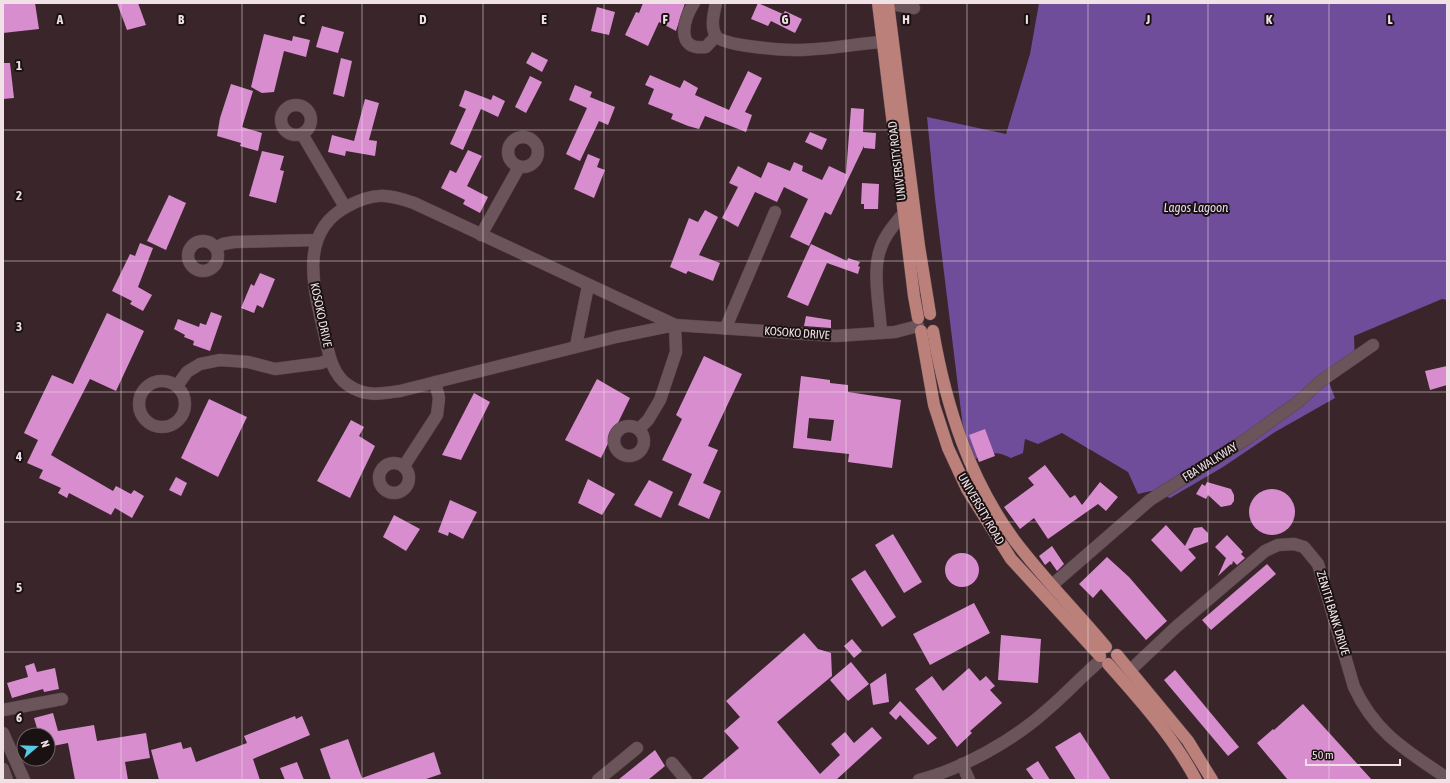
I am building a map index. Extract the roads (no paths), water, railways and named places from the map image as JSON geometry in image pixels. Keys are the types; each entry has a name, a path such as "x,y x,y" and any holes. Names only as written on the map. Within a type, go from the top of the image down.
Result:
{"main road":[{"name":"UNIVERSITY ROAD","path":"878,3 903,214 919,325 934,405 948,448 967,489 988,525 1011,559 1041,594 1106,656 1130,670 1188,740 1212,780"},
{"name":"UNIVERSITY ROAD","path":"888,3 919,246 930,314"},
{"path":"926,313 930,314 936,319 936,327 929,333 919,325 926,313"},
{"name":"UNIVERSITY ROAD","path":"933,331 946,393 966,457 996,513 1019,546 1052,585 1106,656 1121,679 1168,736 1188,764 1196,780"}],"street":[{"path":"694,3 689,10 684,28 683,34 687,42 693,47 706,47 716,36"},
{"path":"716,3 712,21 716,36 720,40 736,44 788,50 882,42"},
{"path":"897,3 897,5 914,8"},
{"path":"302,134 345,208"},
{"path":"481,235 519,167"},
{"name":"KOSOKO DRIVE","path":"675,325 588,286 414,203 392,196 377,195 340,210 324,226 317,240 314,252 313,286 330,359 336,374 346,384 360,393 374,395 435,382 576,346 675,325 726,327 836,336 882,333 919,325"},
{"path":"726,327 775,212"},
{"path":"882,333 877,271 880,250 890,231 903,214"},
{"path":"216,248 223,244 234,242 317,240"},
{"path":"576,346 588,286"},
{"path":"639,429 648,420 660,400 676,352 675,325"},
{"name":"FBA WALKWAY","path":"1041,594 1150,500 1245,440 1298,402 1321,381 1373,345"},
{"path":"176,386 186,372 200,364 220,360 248,362 275,369 321,363 330,359"},
{"path":"404,466 437,415 439,398 435,382"},
{"name":"ZENITH BANK DRIVE","path":"1121,679 1176,627 1265,551 1278,545 1294,544 1304,547 1318,564 1354,687 1362,704 1384,733 1447,778"},
{"path":"919,780 962,764 1008,739 1047,711 1083,675 1106,656"},
{"path":"3,710 62,699"},
{"path":"3,733 24,780"},
{"path":"598,780 637,748"},
{"path":"672,764 686,780"},
{"path":"962,764 968,780"},
{"path":"3,769 7,780"}],"water":[{"name":"Lagos Lagoon","path":"1039,3 1447,3 1447,300 1442,299 1354,336 1355,363 1328,380 1335,398 1275,432 1223,467 1170,498 1151,491 1138,494 1128,472 1062,433 1038,444 1025,439 1023,453 1011,458 993,453 975,459 965,444 935,199 927,117 1006,134 1030,54"}]}
